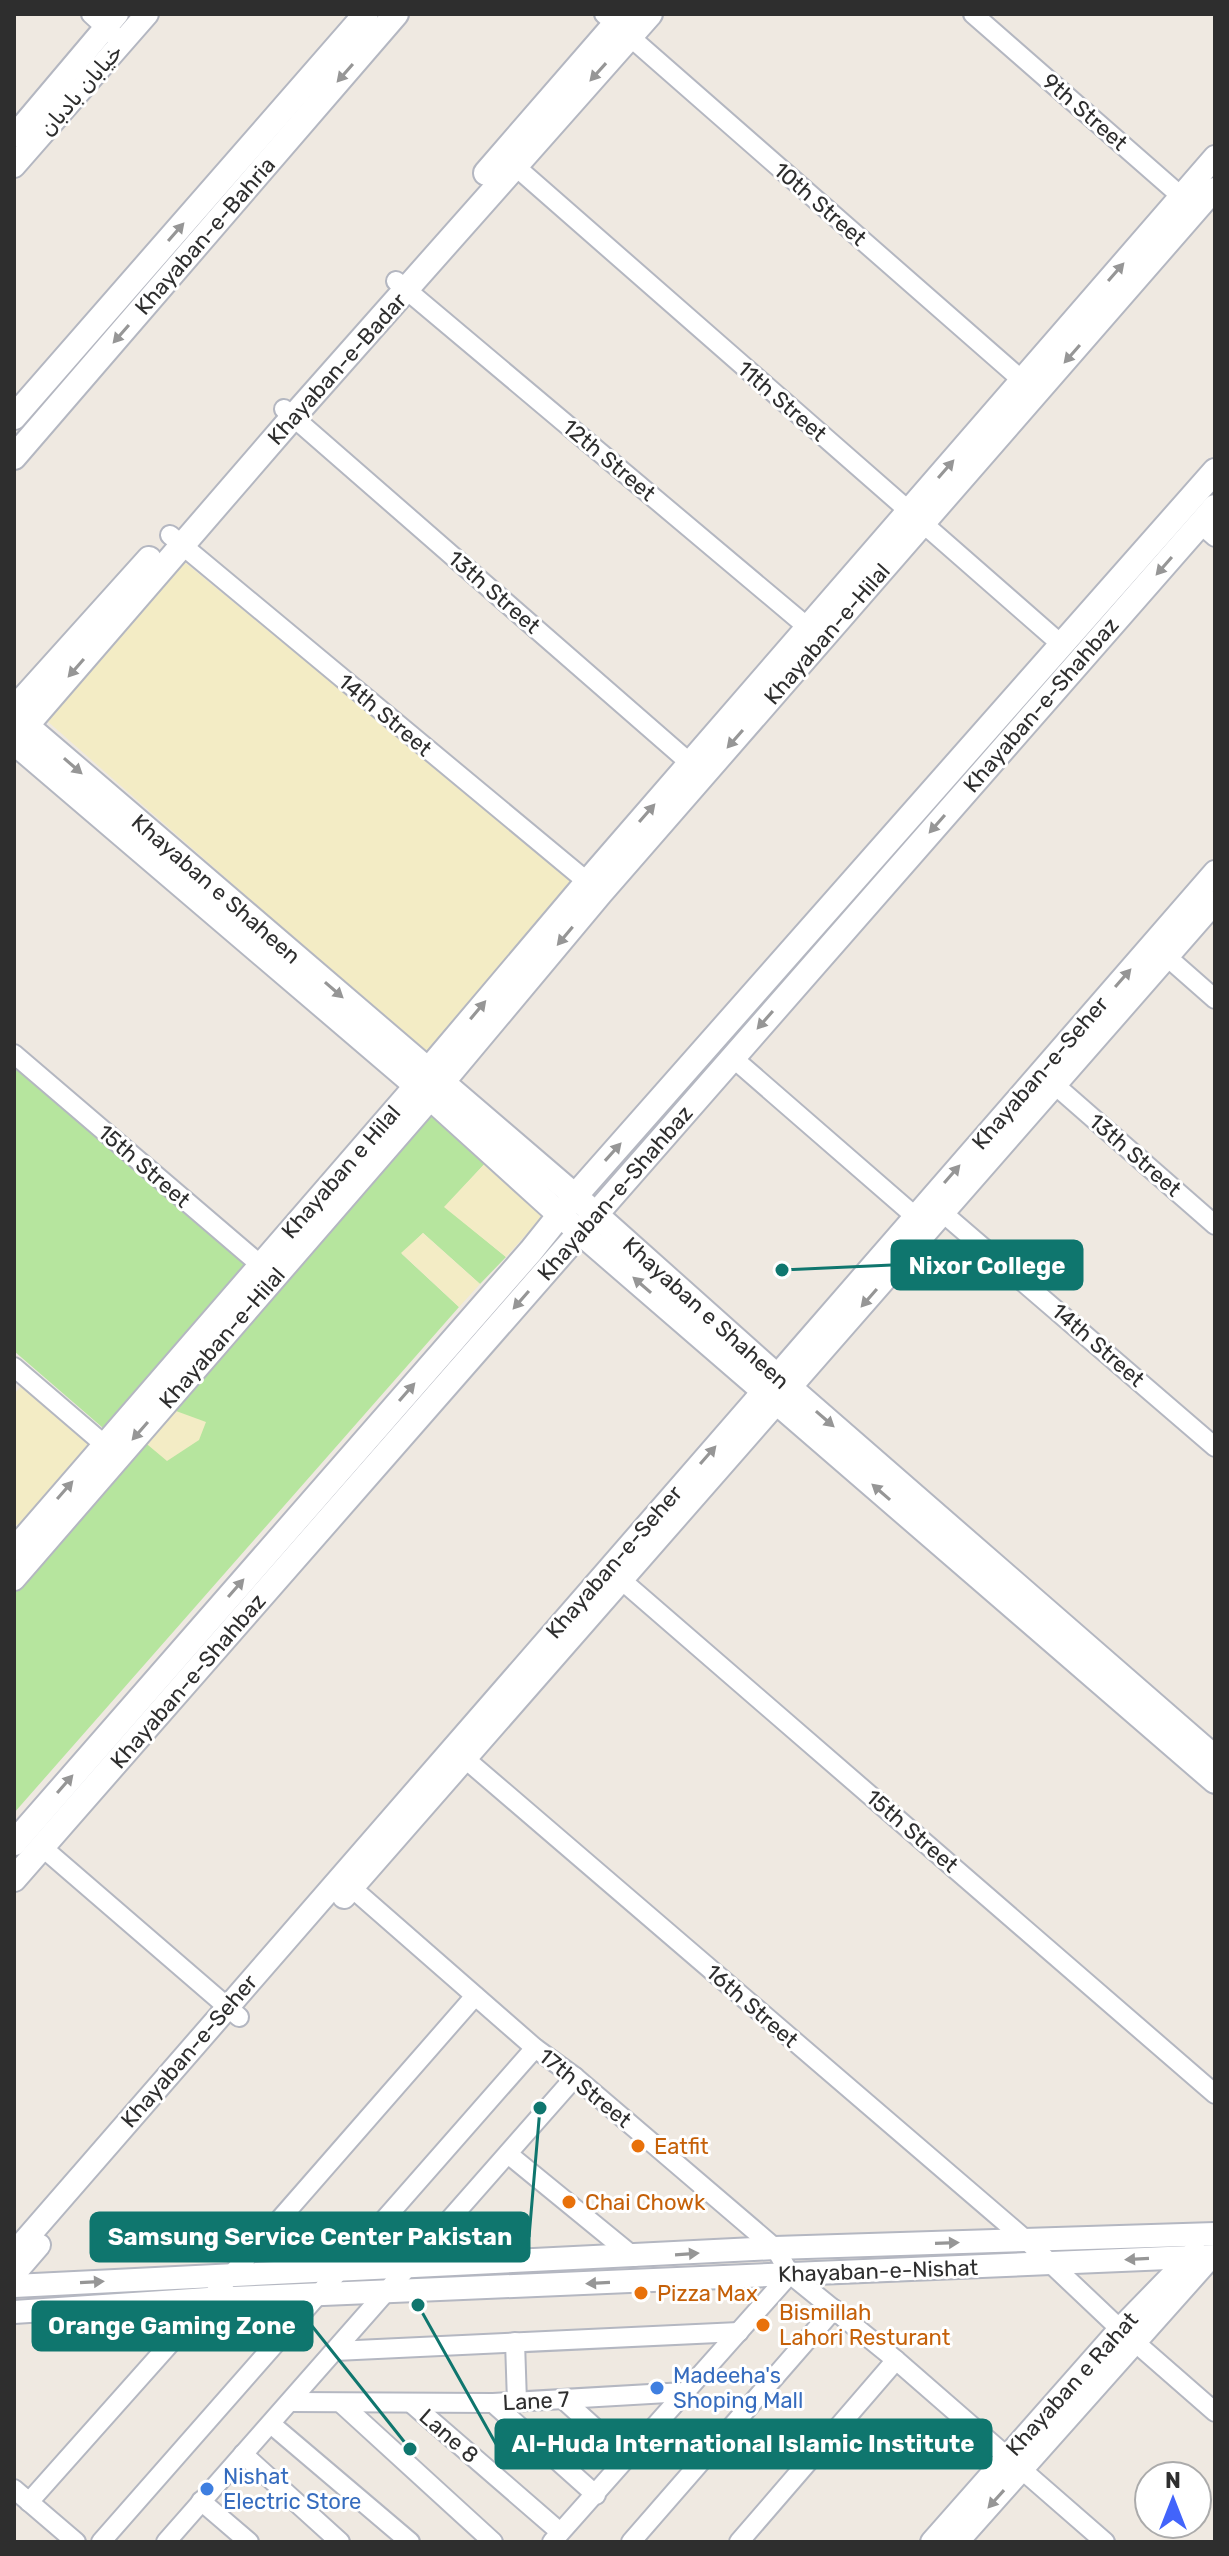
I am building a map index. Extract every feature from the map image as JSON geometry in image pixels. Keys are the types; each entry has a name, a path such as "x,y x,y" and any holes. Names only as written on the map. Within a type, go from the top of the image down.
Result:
{"main road":[{"name":"Khayaban-e-Bahria","path":"14,417 366,14"},
{"name":"Khayaban-e-Bahria","path":"14,457 396,14"},
{"name":"Khayaban-e-Badar","path":"17,723 401,286 508,160 618,22 650,14"},
{"name":"Khayaban-e-Shahbaz","path":"15,1839 520,1263 567,1205 1215,471"},
{"name":"Khayaban-e-Shahbaz","path":"14,1879 733,1058 1210,523"},
{"name":"Khayaban e Shaheen","path":"17,723 121,821 429,1084 777,1389 1215,1781"},
{"name":"Khayaban e Shaheen","path":"777,1389 1215,1758"}],"street":[{"name":"خیابان بادبان","path":"14,136 109,24 147,14"},
{"name":"9th Street","path":"973,14 1189,203"},
{"name":"10th Street","path":"618,22 1029,387"},
{"name":"خیابان بادبان","path":"14,166 109,24"},
{"path":"1189,203 1215,157"},
{"name":"11th Street","path":"508,160 1062,645"},
{"name":"Khayaban-e-Hilal","path":"268,1271 594,888 1189,203 1215,189"},
{"name":"12th Street","path":"401,286 815,633"},
{"name":"13th Street","path":"289,413 698,769"},
{"name":"14th Street","path":"176,540 594,888"},
{"name":"Khayaban-e-Seher","path":"929,1219 1055,1085 1160,950 1215,872"},
{"name":"Khayaban-e-Seher","path":"14,2274 234,2012 929,1219 1160,950 1215,902"},
{"path":"1160,950 1215,999"},
{"name":"15th Street","path":"14,1054 268,1271"},
{"name":"14th Street","path":"733,1058 1215,1447"},
{"name":"13th Street","path":"1055,1085 1215,1225"},
{"path":"14,1579 19,1550 111,1451 268,1271"},
{"path":"14,1367 111,1451"},
{"name":"15th Street","path":"615,1574 1215,2094"},
{"name":"Khayaban-e-Seher","path":"14,2253 352,1888 459,1754"},
{"name":"16th Street","path":"459,1754 1026,2240 1128,2335"},
{"path":"42,1847 234,2012"},
{"name":"17th Street","path":"352,1888 535,2048 575,2077 775,2248 790,2274 896,2360 1105,2542"},
{"path":"29,2502 475,1996"},
{"path":"101,2542 535,2048"},
{"path":"170,2541 201,2501 575,2077"},
{"path":"508,2154 634,2257"},
{"name":"Khayaban-e-Nishat","path":"14,2286 775,2248 1026,2240 1210,2245"},
{"name":"Khayaban-e-Nishat","path":"14,2312 208,2299 1051,2263 1210,2245"},
{"name":"Khayaban e Rahat","path":"932,2542 1014,2463 1210,2245"},
{"path":"556,2537 790,2274"},
{"path":"631,2542 834,2309"},
{"path":"335,2351 739,2332"},
{"path":"1128,2335 1215,2412"},
{"path":"515,2342 517,2402"},
{"path":"739,2542 896,2360"},
{"name":"Lane 7","path":"291,2402 493,2403 685,2392"},
{"path":"564,2400 628,2458"},
{"name":"Lane 8","path":"411,2403 556,2537"},
{"path":"493,2403 596,2495"},
{"path":"342,2404 493,2542"},
{"path":"271,2424 410,2542"},
{"path":"243,2454 340,2542"},
{"name":"Khayaban e Rahat","path":"957,2542 1014,2463"},
{"path":"14,2489 76,2542"},
{"path":"201,2501 249,2542"}],"green space":[{"path":"14,1061 254,1265 103,1428 14,1351"},
{"path":"432,1104 490,1158 445,1207 506,1257 480,1284 423,1233 402,1254 459,1307 14,1813 14,1590 142,1440 176,1411 176,1396"}],"sand":[{"path":"182,560 573,880 426,1054 46,720"},
{"path":"490,1158 547,1211 506,1257 444,1207"},
{"path":"423,1233 480,1284 459,1307 401,1253"},
{"path":"25,1382 99,1445 22,1530 14,1522 14,1394"},
{"path":"176,1398 176,1411 206,1422 199,1440 167,1461 142,1440"}],"place":[{"name":"Nixor College","path":"782,1270"},
{"name":"Samsung Service Center Pakistan","path":"540,2108"},
{"name":"Eatfit","path":"638,2146"},
{"name":"Chai Chowk","path":"569,2202"},
{"name":"Pizza Max","path":"641,2293"},
{"name":"Al-Huda International Islamic Institute","path":"418,2305"},
{"name":"Bismillah Lahori Resturant","path":"763,2325"},
{"name":"Madeeha's Shoping Mall","path":"657,2388"},
{"name":"Orange Gaming Zone","path":"410,2449"},
{"name":"Nishat Electric Store","path":"207,2489"}]}
